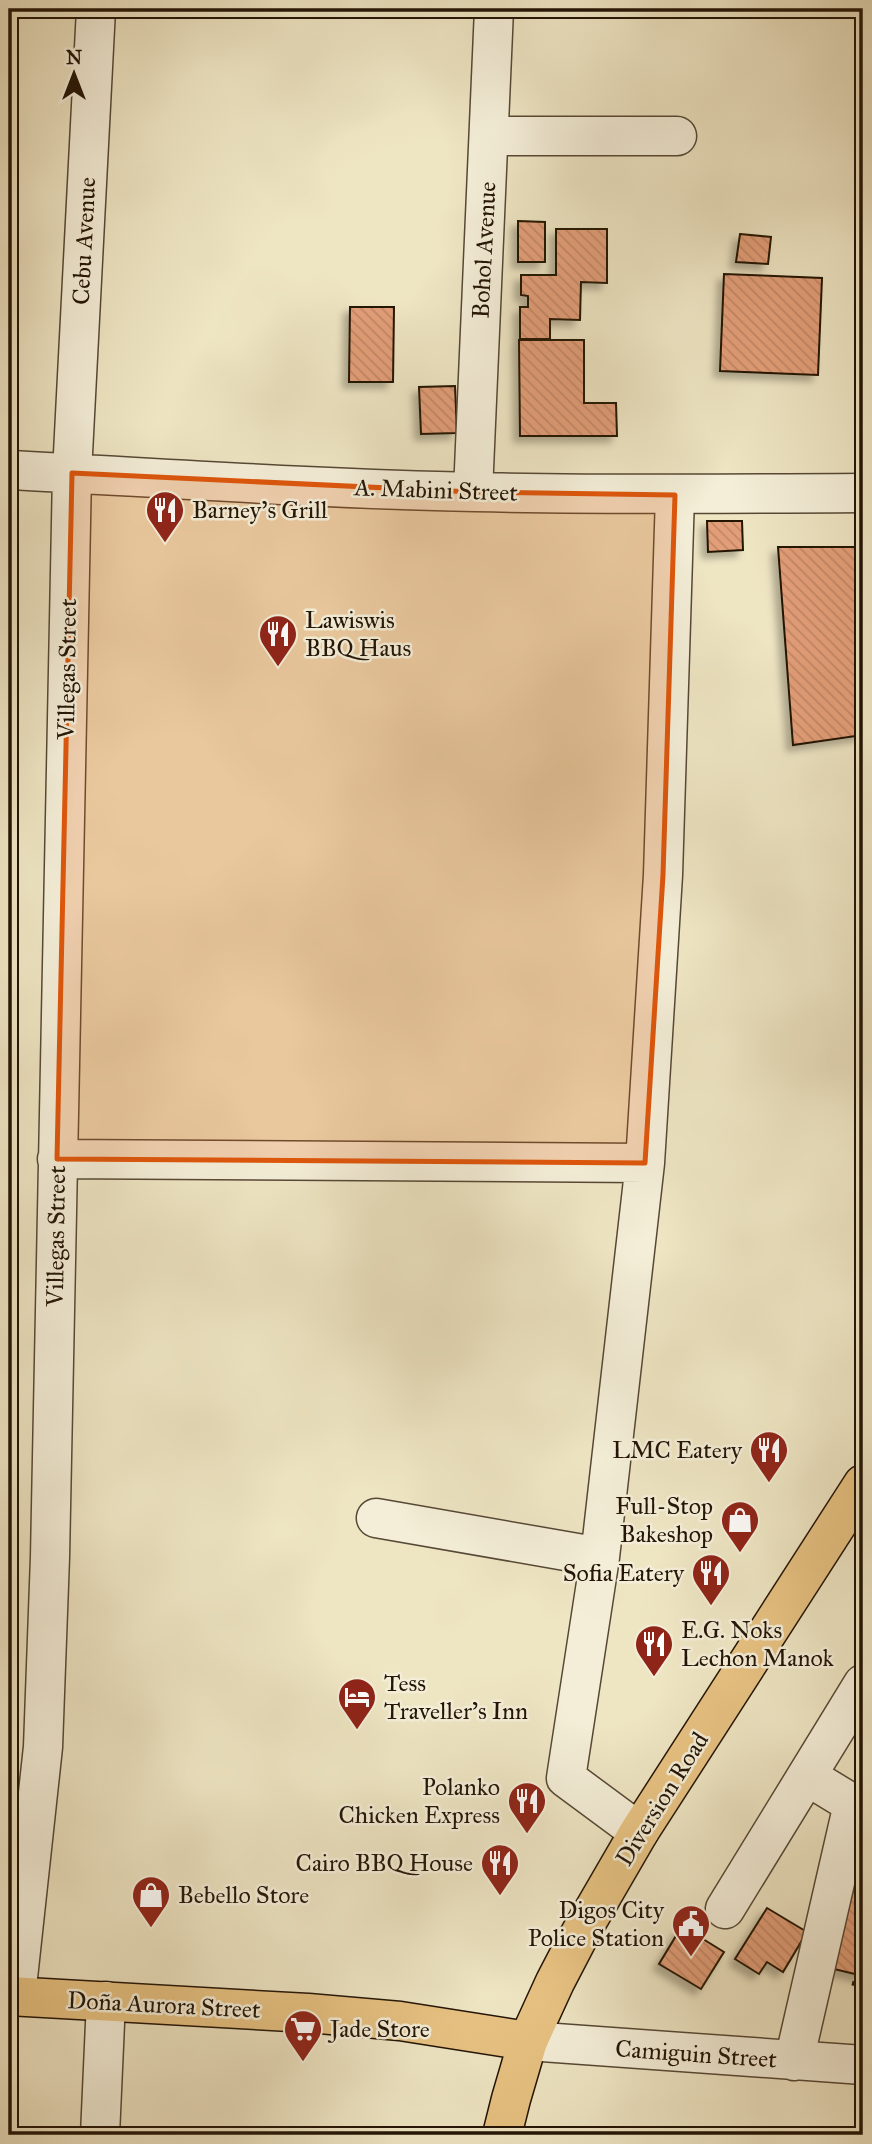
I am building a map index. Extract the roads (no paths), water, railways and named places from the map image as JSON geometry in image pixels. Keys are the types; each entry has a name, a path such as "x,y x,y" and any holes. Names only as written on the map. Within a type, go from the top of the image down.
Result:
{"main road":[{"name":"Diversion Road","path":"502,2135 528,2041 581,1932 639,1832 863,1483"},
{"name":"Doña Aurora Street","path":"13,1996 400,2021 528,2041"}],"street":[{"name":"Cebu Avenue","path":"72,473 96,9"},
{"name":"Bohol Avenue","path":"473,492 494,9"},
{"path":"489,136 677,136"},
{"name":"A. Mabini Street","path":"9,470 473,492 675,495 863,493"},
{"name":"Villegas Street","path":"13,1996 43,1747 50,1557 72,473"},
{"path":"639,1832 566,1778 600,1557 645,1163 663,875 675,495"},
{"path":"57,1159 645,1163"},
{"path":"376,1518 600,1557"},
{"path":"726,1909 863,1684"},
{"path":"794,2061 852,1804 807,1776"},
{"path":"100,2135 106,2001"},
{"name":"Camiguin Street","path":"528,2041 863,2065"}],"place":[{"name":"Barney's Grill","path":"165,544"},
{"name":"Lawiswis BBQ Haus","path":"278,668"},
{"name":"LMC Eatery","path":"769,1484"},
{"name":"Full-Stop Bakeshop","path":"740,1554"},
{"name":"Sofia Eatery","path":"711,1607"},
{"name":"E.G. Noks Lechon Manok","path":"654,1678"},
{"name":"Tess Traveller's Inn","path":"357,1731"},
{"name":"Polanko Chicken Express","path":"527,1835"},
{"name":"Cairo BBQ House","path":"500,1897"},
{"name":"Bebello Store","path":"151,1929"},
{"name":"Digos City Police Station","path":"691,1958"},
{"name":"Jade Store","path":"303,2063"}]}
